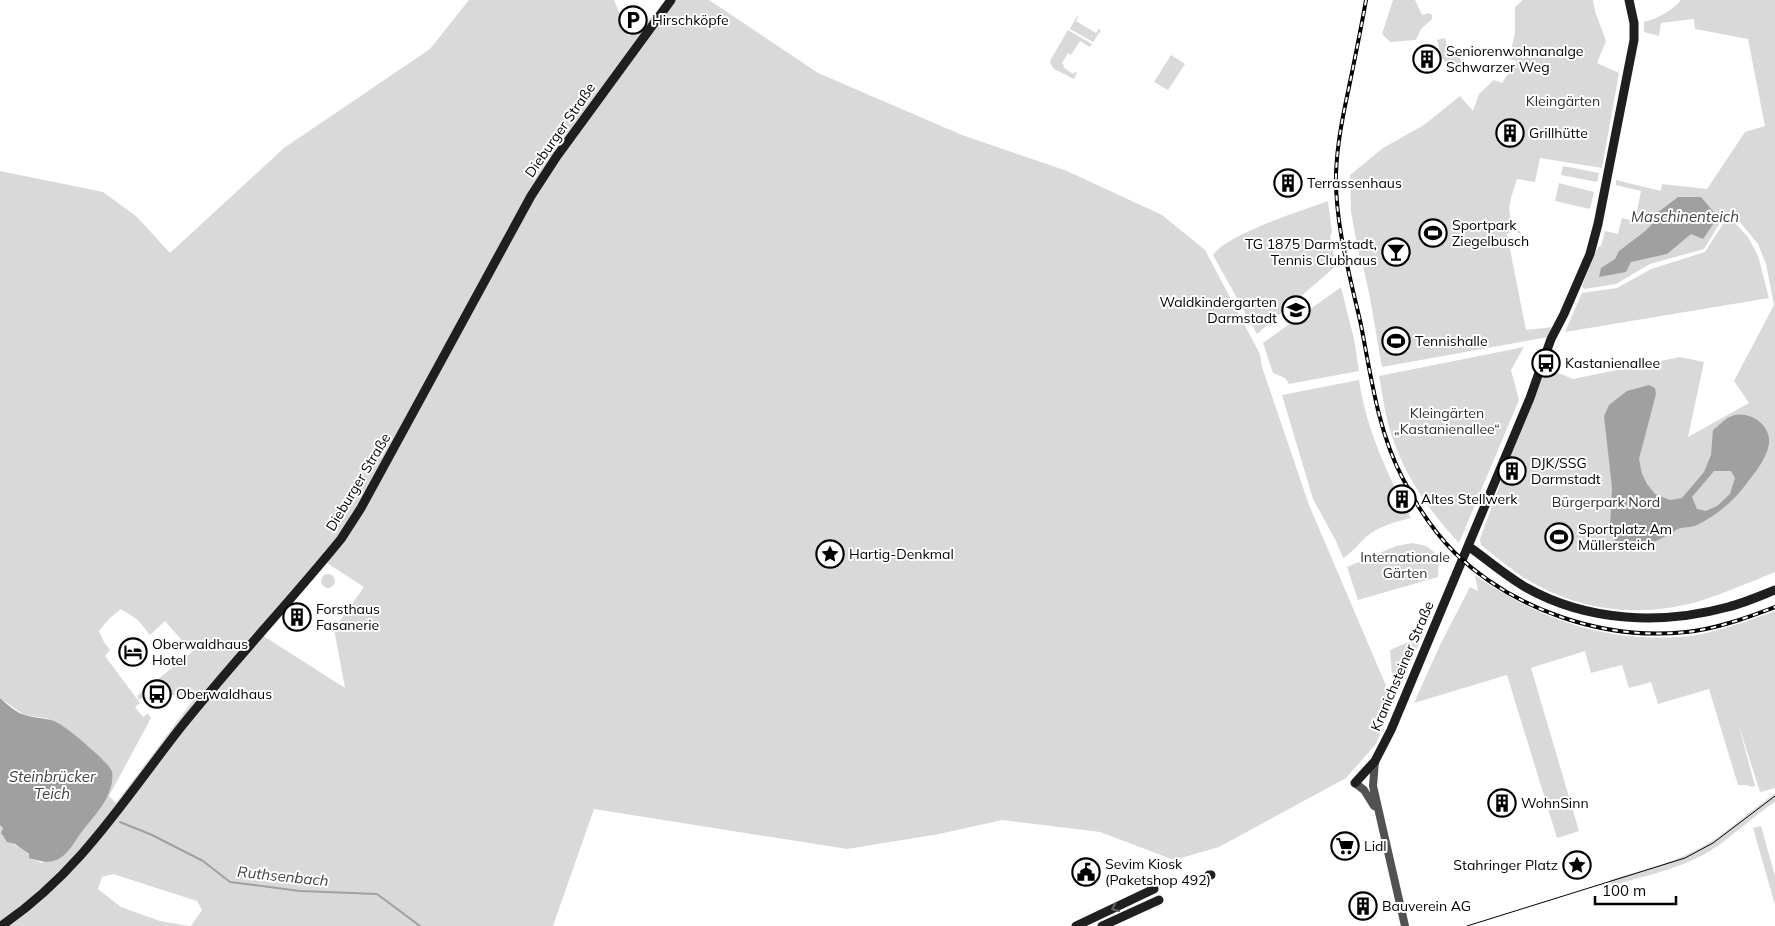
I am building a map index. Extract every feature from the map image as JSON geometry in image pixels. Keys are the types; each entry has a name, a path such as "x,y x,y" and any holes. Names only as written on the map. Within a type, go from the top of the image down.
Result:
{"main road":[{"name":"Dieburger Straße","path":"0,926 50,888 95,840 187,720 341,539 361,508 531,196 557,156 671,0"},
{"name":"Kranichsteiner Straße","path":"1355,783 1375,762 1391,730 1534,387 1552,339 1590,254 1598,224 1634,40 1634,23 1629,0"},
{"path":"1468,546 1511,578 1545,597 1574,608 1616,616 1654,618 1684,616 1730,607 1775,590"},
{"path":"1076,926 1154,889"},
{"path":"1102,926 1159,900"}],"street":[{"path":"1375,762 1373,786 1405,926"},
{"path":"1364,774 1373,786"},
{"path":"1355,783 1369,796 1379,815"}],"green space":[{"path":"469,0 614,0 629,36 671,0 709,0 818,73 962,135 1067,171 1162,215 1205,250 1260,354 1262,367 1309,505 1393,702 1376,744 1346,778 1219,847 1174,860 1100,832 1002,820 939,834 847,849 594,809 553,926 191,926 202,910 197,901 113,874 102,877 98,889 121,907 160,921 189,926 0,926 0,825 3,828 2,836 5,839 32,859 42,863 82,831 109,794 113,777 112,770 90,748 58,723 45,718 24,715 0,698 0,171 103,192 136,216 170,253 284,148 430,49","holes":["324,561 364,587 334,629 345,688 262,635","121,609 138,620 150,635 165,621 192,652 137,696 139,700 151,691 194,699 116,803 109,796 151,718 148,714 143,717 135,707 140,703 105,656 110,650 99,631"]},
{"path":"1393,0 1415,0 1422,15 1429,13 1432,15 1432,19 1421,29 1416,40 1390,42 1382,34"},
{"name":"Sportpark Ziegelbusch","path":"1523,0 1593,0 1606,41 1597,63 1619,73 1602,168 1540,158 1535,182 1517,179 1510,201 1509,208 1512,220 1522,234 1513,231 1507,234 1526,330 1553,327 1548,337 1382,367 1370,298 1351,212 1350,175 1383,148 1424,125 1460,96 1473,111 1479,94 1494,80 1502,83 1517,61 1509,59 1515,33 1515,7"},
{"name":"Bürgerpark Nord","path":"1681,0 1775,0 1775,572 1709,598 1676,607 1653,610 1607,608 1562,597 1541,587 1520,575 1481,545 1480,539 1514,446 1544,374 1548,376 1551,370 1573,379 1680,357 1704,362 1688,437 1749,403 1734,381 1774,305 1766,264 1758,244 1739,221 1720,223 1704,249 1650,264 1616,284 1584,289 1582,286 1598,247 1601,246 1605,231 1618,234 1622,218 1630,220 1632,215 1636,216 1641,191 1616,185 1616,180 1661,191 1662,184 1707,189 1745,132 1765,126 1748,39 1695,29 1694,19 1661,23 1659,36 1644,32 1644,22 1664,14"},
{"path":"1077,16 1076,21 1096,33 1099,29 1101,30 1093,42 1070,29"},
{"path":"1068,30 1092,44 1090,47 1080,41 1071,55 1068,53 1062,63 1063,67 1073,74 1077,73 1074,79 1054,69 1050,63"},
{"path":"1445,38 1448,49 1460,57 1463,68 1454,70 1442,58 1437,40"},
{"path":"1171,55 1185,64 1168,90 1154,82"},
{"path":"1563,166 1599,173 1597,182 1561,175"},
{"path":"1559,183 1594,192 1590,209 1555,201"},
{"path":"1328,201 1332,232 1330,236 1336,266 1257,334 1213,255 1234,238"},
{"path":"1735,223 1748,237 1758,256 1769,298 1565,332 1582,293 1617,288 1651,269 1705,252 1723,224"},
{"path":"1341,287 1354,339 1359,371 1289,384 1285,378 1273,373 1263,343"},
{"name":"Kleingärten „Kastanienallee“","path":"1524,347 1511,370 1519,400 1459,543 1428,506 1404,466 1390,429 1379,376"},
{"path":"1359,380 1365,410 1374,438 1398,494 1393,497 1401,511 1406,508 1411,518 1376,530 1343,558 1313,499 1282,395"},
{"name":"Internationale Gärten","path":"1413,543 1426,546 1439,556 1438,577 1358,600 1347,567 1396,546"},
{"path":"325,574 331,574 335,581 331,588 325,588 321,584 321,578"},
{"path":"1475,575 1513,599 1554,618 1596,631 1618,635 1656,638 1695,635 1748,621 1775,611 1775,788 1760,792 1738,723 1755,786 1738,785 1709,689 1658,704 1651,682 1629,688 1622,665 1591,673 1585,651 1531,668 1579,831 1557,838 1507,675 1414,703 1441,643 1470,587 1478,591"},
{"path":"1422,636 1399,691 1392,676 1390,650"},
{"path":"1775,794 1775,802 1710,851 1687,863 1611,886 1610,880 1660,865 1684,856 1707,844"},
{"path":"1761,826 1775,876 1775,905 1753,828"}],"water":[{"name":"Maschinenteich","path":"1678,197 1701,197 1718,217 1703,239 1691,234 1667,254 1631,262 1626,272 1599,277 1601,268 1615,259 1619,251 1644,232 1659,217 1657,213"},
{"path":"1649,385 1655,388 1656,394 1639,459 1642,474 1647,484 1655,494 1670,500 1682,498 1704,472 1711,455 1713,430 1727,418 1738,415 1751,417 1762,425 1769,436 1768,448 1761,464 1737,496 1725,507 1697,525 1678,529 1636,551 1626,550 1615,540 1610,527 1612,488 1604,416 1609,405 1627,391","holes":["1714,471 1731,471 1735,478 1730,494 1717,506 1706,511 1697,509 1692,497"]},
{"name":"Steinbrücker Teich","path":"0,698 22,714 50,720 63,726 96,753 113,773 111,788 95,816 68,851 53,861 38,861 29,858 29,854 15,844 7,842 1,833 3,828 0,825"}],"waterway":[{"name":"Ruthsenbach","path":"120,822 152,835 203,861 230,882 300,891 377,894 420,926"}],"tram line":[{"path":"1467,926 1685,858 1713,843 1775,796"}],"railway":[{"path":"1366,0 1339,141 1336,193 1344,250 1381,422 1394,459 1419,508 1439,536 1455,553 1504,591 1562,617 1592,626 1655,634 1697,631 1720,626 1775,607"}],"place":[{"name":"Hirschköpfe","path":"633,20"},
{"name":"Seniorenwohnanalge Schwarzer Weg","path":"1427,59"},
{"name":"Grillhütte","path":"1510,133"},
{"name":"Terrassenhaus","path":"1288,183"},
{"name":"Sportpark Ziegelbusch","path":"1433,233"},
{"name":"TG 1875 Darmstadt, Tennis Clubhaus","path":"1396,252"},
{"name":"Waldkindergarten Darmstadt","path":"1296,310"},
{"name":"Tennishalle","path":"1396,341"},
{"name":"Kastanienallee","path":"1546,363"},
{"name":"DJK/SSG Darmstadt","path":"1512,471"},
{"name":"Altes Stellwerk","path":"1402,499"},
{"name":"Sportplatz Am Müllersteich","path":"1559,537"},
{"name":"Hartig-Denkmal","path":"830,554"},
{"name":"Forsthaus Fasanerie","path":"297,617"},
{"name":"Oberwaldhaus Hotel","path":"133,652"},
{"name":"Oberwaldhaus","path":"157,694"},
{"name":"WohnSinn","path":"1502,803"},
{"name":"Lidl","path":"1345,846"},
{"name":"Stahringer Platz","path":"1577,865"},
{"name":"Sevim Kiosk (Paketshop 492)","path":"1086,872"},
{"name":"Bauverein AG","path":"1363,906"}],"park label":[{"name":"Kleingärten","path":"1563,101"}]}
